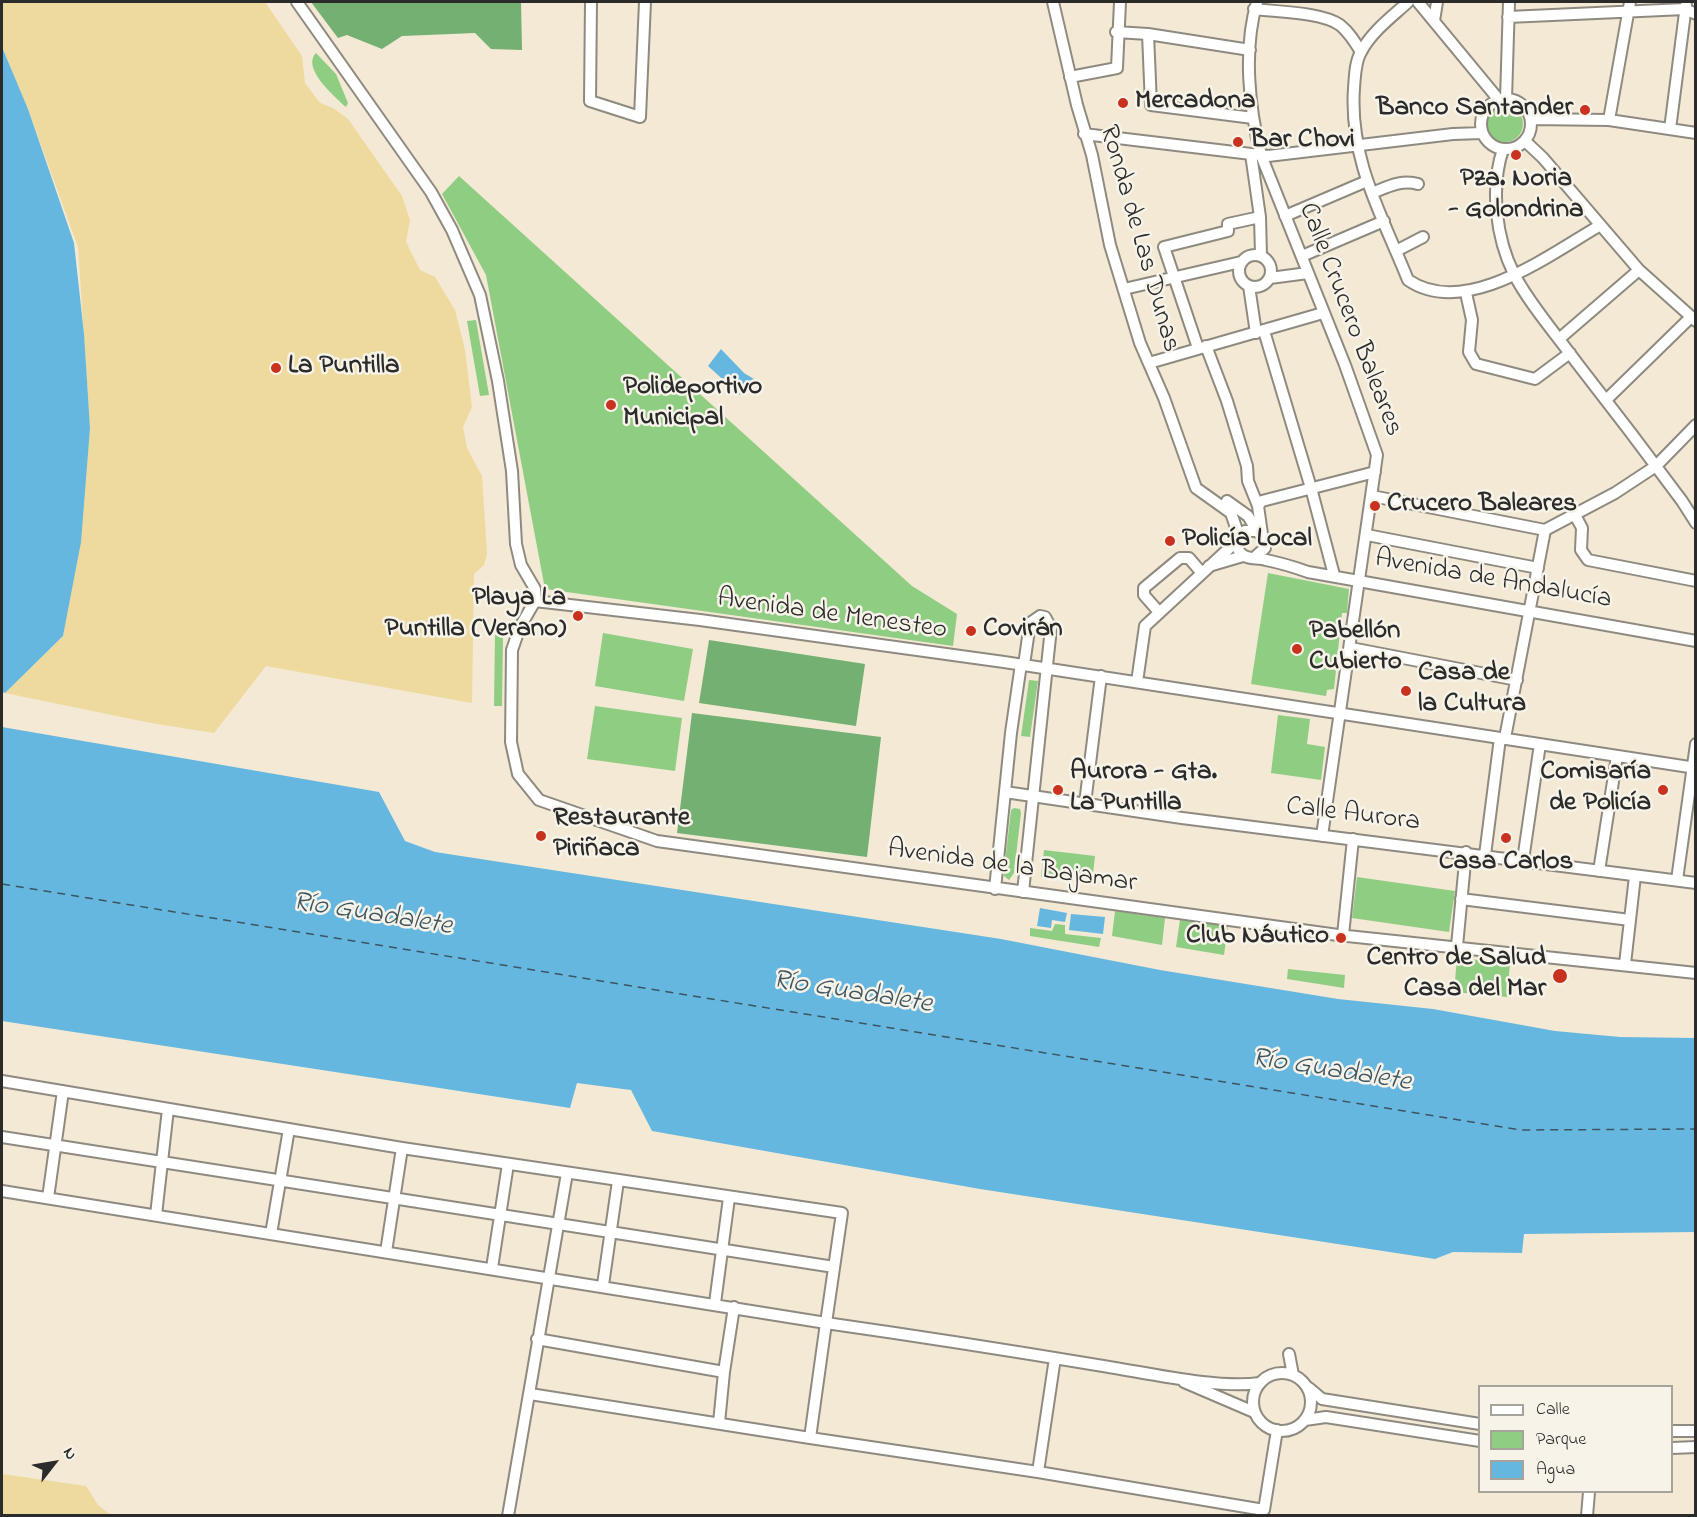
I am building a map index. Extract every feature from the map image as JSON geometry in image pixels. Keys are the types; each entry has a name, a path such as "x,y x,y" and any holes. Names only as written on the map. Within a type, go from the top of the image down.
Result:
{"street":[{"path":"297,2 431,192 452,230 476,284 498,381 512,471 516,544 521,565 534,589 535,602"},
{"path":"591,2 590,101 640,117 645,2"},
{"name":"Ronda de Las Dunas","path":"1053,2 1084,134 1092,155 1110,245 1149,363 1196,488"},
{"path":"1070,78 1117,68 1116,32 1120,2"},
{"path":"1302,14 1304,2"},
{"path":"1408,2 1360,52 1356,67 1352,117 1356,145 1367,181 1408,280 1422,289 1466,292 1514,275 1599,226"},
{"path":"1418,2 1502,100 1519,103 1531,119 1530,131 1525,141 1515,148 1503,150 1490,144 1482,133 1483,113 1502,100"},
{"path":"1434,21 1437,2"},
{"path":"1502,100 1509,2"},
{"path":"1570,14 1571,2"},
{"path":"1255,5 1339,24 1351,36 1360,52"},
{"name":"Calle Crucero Baleares","path":"1255,5 1250,50 1256,155 1302,256 1376,446 1367,535 1322,836"},
{"path":"1508,17 1570,14 1629,7 1689,8 1670,129"},
{"path":"1609,120 1629,7"},
{"path":"1116,32 1148,34 1250,50"},
{"path":"1148,34 1151,105 1253,118"},
{"path":"1531,119 1609,120 1695,133"},
{"path":"1084,134 1256,155 1482,133"},
{"path":"1525,141 1543,158 1639,270 1693,319 1606,400"},
{"path":"1503,150 1498,162 1496,202 1501,241 1514,275 1559,339 1656,466 1695,523"},
{"path":"1256,155 1261,255"},
{"path":"1284,216 1367,181"},
{"path":"1372,193 1394,184 1410,181 1418,184"},
{"path":"1259,533 1258,506 1248,481 1247,466 1225,393 1202,347 1164,248 1228,231 1228,224 1260,217"},
{"path":"1302,256 1384,221"},
{"path":"1396,251 1423,237"},
{"path":"1124,289 1240,262 1257,253 1265,256 1272,274 1268,282 1253,288 1245,285 1238,266 1240,262"},
{"path":"1559,339 1639,270"},
{"path":"1270,278 1308,273"},
{"path":"1249,286 1260,332 1311,488 1334,575"},
{"path":"1466,292 1472,320 1469,352 1476,364 1535,379 1570,353"},
{"path":"1149,363 1323,313"},
{"path":"1372,496 1545,530 1615,493 1656,466 1695,425"},
{"path":"1258,506 1262,501 1375,472"},
{"path":"1196,488 1223,499 1248,516 1265,548 1255,557 1243,556 1205,569"},
{"path":"1196,488 1231,513 1238,538 1238,549 1243,556"},
{"path":"1575,514 1582,528 1581,550 1588,560 1695,581"},
{"path":"1485,855 1503,738 1517,680 1545,530"},
{"path":"1137,682 1145,626 1158,611 1245,531 1259,533"},
{"path":"1367,535 1538,568"},
{"name":"Avenida de Andalucía","path":"1265,548 1284,563"},
{"name":"Avenida de Andalucía","path":"1255,557 1284,563 1308,572 1695,641"},
{"path":"1158,611 1144,595 1144,588 1180,558 1189,558 1205,569"},
{"name":"Avenida de Menesteo","path":"535,602 700,620 1022,664 1694,768"},
{"name":"Avenida de la Bajamar","path":"535,602 520,627 512,650 511,742 518,774 539,800 657,841 1343,936 1457,946 1695,973"},
{"path":"995,889 1022,664 1028,629 1034,618 1040,615 1045,617 1051,628 1023,892"},
{"path":"1351,648 1517,680"},
{"path":"1085,803 1101,676"},
{"path":"1523,860 1540,744"},
{"path":"1677,880 1694,768 1695,744"},
{"path":"1599,871 1617,756"},
{"name":"Calle Aurora","path":"1005,792 1322,836 1466,852 1695,883"},
{"path":"1343,936 1353,839"},
{"path":"1457,946 1466,852"},
{"path":"1625,964 1635,876"},
{"path":"1461,899 1630,920"},
{"path":"2,1081 402,1148 842,1213 810,1437"},
{"path":"48,1198 63,1091"},
{"path":"156,1215 168,1109"},
{"path":"271,1234 289,1129"},
{"path":"2,1137 834,1267"},
{"path":"386,1251 402,1148"},
{"path":"492,1268 508,1164"},
{"path":"508,1515 567,1173"},
{"path":"603,1285 618,1181"},
{"path":"2,1191 1172,1377 1240,1385 1260,1383"},
{"path":"715,1303 729,1198"},
{"path":"719,1423 734,1306"},
{"path":"537,1339 724,1372"},
{"path":"1279,1373 1289,1354 1293,1375"},
{"path":"1038,1472 1055,1358"},
{"path":"1307,1386 1311,1397 1311,1410 1305,1420 1295,1428 1276,1430 1261,1423 1254,1412 1252,1400 1260,1383 1274,1373 1279,1373 1293,1375 1307,1386 1322,1399 1478,1424"},
{"path":"1172,1377 1254,1412"},
{"path":"530,1394 1038,1472 1264,1513 1276,1430"},
{"path":"1305,1420 1326,1417 1478,1441"},
{"path":"1673,1431 1695,1431"},
{"path":"1673,1443 1695,1442"},
{"path":"1673,1448 1695,1447"},
{"path":"1587,1515 1590,1493"}],"green space":[{"path":"311,2 521,2 522,50 491,49 475,33 402,36 382,49 347,35 338,38"},
{"path":"316,53 336,74 348,103 346,107 316,74 313,59"},
{"path":"1505,106 1518,111 1523,124 1518,137 1505,142 1492,137 1487,124 1492,111"},
{"name":"Polideportivo Municipal","path":"459,176 912,586 957,614 953,646 545,589 486,275 442,194"},
{"path":"476,320 489,395 480,396 467,321"},
{"name":"Pabellón Cubierto","path":"1268,573 1349,589 1347,613 1342,613 1334,689 1327,690 1326,696 1251,684"},
{"path":"603,633 693,649 684,701 595,686"},
{"path":"495,635 503,635 502,706 494,706"},
{"path":"709,640 865,664 856,726 699,703"},
{"path":"1029,680 1038,681 1030,737 1021,736"},
{"path":"595,706 682,718 675,771 587,759"},
{"path":"692,713 881,737 867,857 677,833"},
{"path":"1278,715 1310,719 1307,744 1325,747 1321,780 1271,773"},
{"path":"1020,809 1021,813 1014,873 1009,880 1004,876 1004,871 1011,810"},
{"path":"1044,850 1095,856 1092,883 1041,877"},
{"path":"1357,877 1455,891 1449,932 1352,918"},
{"path":"1115,911 1165,918 1162,945 1112,936"},
{"path":"1180,920 1228,925 1224,955 1176,947"},
{"path":"1055,924 1065,925 1065,934 1101,938 1099,947 1030,936 1030,928 1052,931"},
{"path":"1457,958 1510,963 1507,997 1454,992"},
{"path":"1288,969 1345,975 1344,988 1287,979"}],"sand":[{"name":"La Puntilla","path":"2,2 265,2 302,56 305,83 320,103 333,108 348,119 402,196 410,220 406,242 420,270 435,277 455,310 465,350 472,407 463,427 467,448 482,476 487,554 484,565 474,574 472,703 266,666 214,733 151,723 5,693 63,636 90,428 78,247 28,109 2,47"},
{"path":"2,1474 86,1486 98,1505 111,1515 2,1515"}],"water":[{"path":"2,47 28,109 74,243 84,334 90,428 81,542 63,636 5,693 2,692"},
{"path":"721,349 744,373 754,379 740,395 708,366"},
{"name":"Río Guadalete","path":"2,727 379,792 405,841 435,852 1001,939 1160,970 1338,999 1433,1009 1555,1031 1620,1037 1695,1038 1695,1232 1524,1234 1522,1253 1453,1252 1435,1259 980,1189 652,1131 631,1090 577,1083 570,1108 2,1021"},
{"path":"1040,908 1067,913 1065,922 1052,920 1051,928 1037,926"},
{"path":"1071,914 1105,917 1103,934 1069,930"}],"ferry route":[{"path":"2,884 1521,1130 1696,1129"}],"place":[{"name":"Mercadona","path":"1123,103"},
{"name":"Banco Santander","path":"1585,110"},
{"name":"Bar Chovi","path":"1238,142"},
{"name":"Pza. Noria - Golondrina","path":"1516,155"},
{"name":"La Puntilla","path":"276,368"},
{"name":"Polideportivo Municipal","path":"611,405"},
{"name":"Crucero Baleares","path":"1375,506"},
{"name":"Policía Local","path":"1170,541"},
{"name":"Playa La Puntilla (Verano)","path":"578,616"},
{"name":"Covirán","path":"971,631"},
{"name":"Pabellón Cubierto","path":"1297,649"},
{"name":"Casa de la Cultura","path":"1406,691"},
{"name":"Aurora - Gta. La Puntilla","path":"1058,790"},
{"name":"Comisaría de Policía","path":"1663,790"},
{"name":"Restaurante Piriñaca","path":"541,836"},
{"name":"Casa Carlos","path":"1506,838"},
{"name":"Club Náutico","path":"1341,938"},
{"name":"Centro de Salud Casa del Mar","path":"1560,976"}]}
